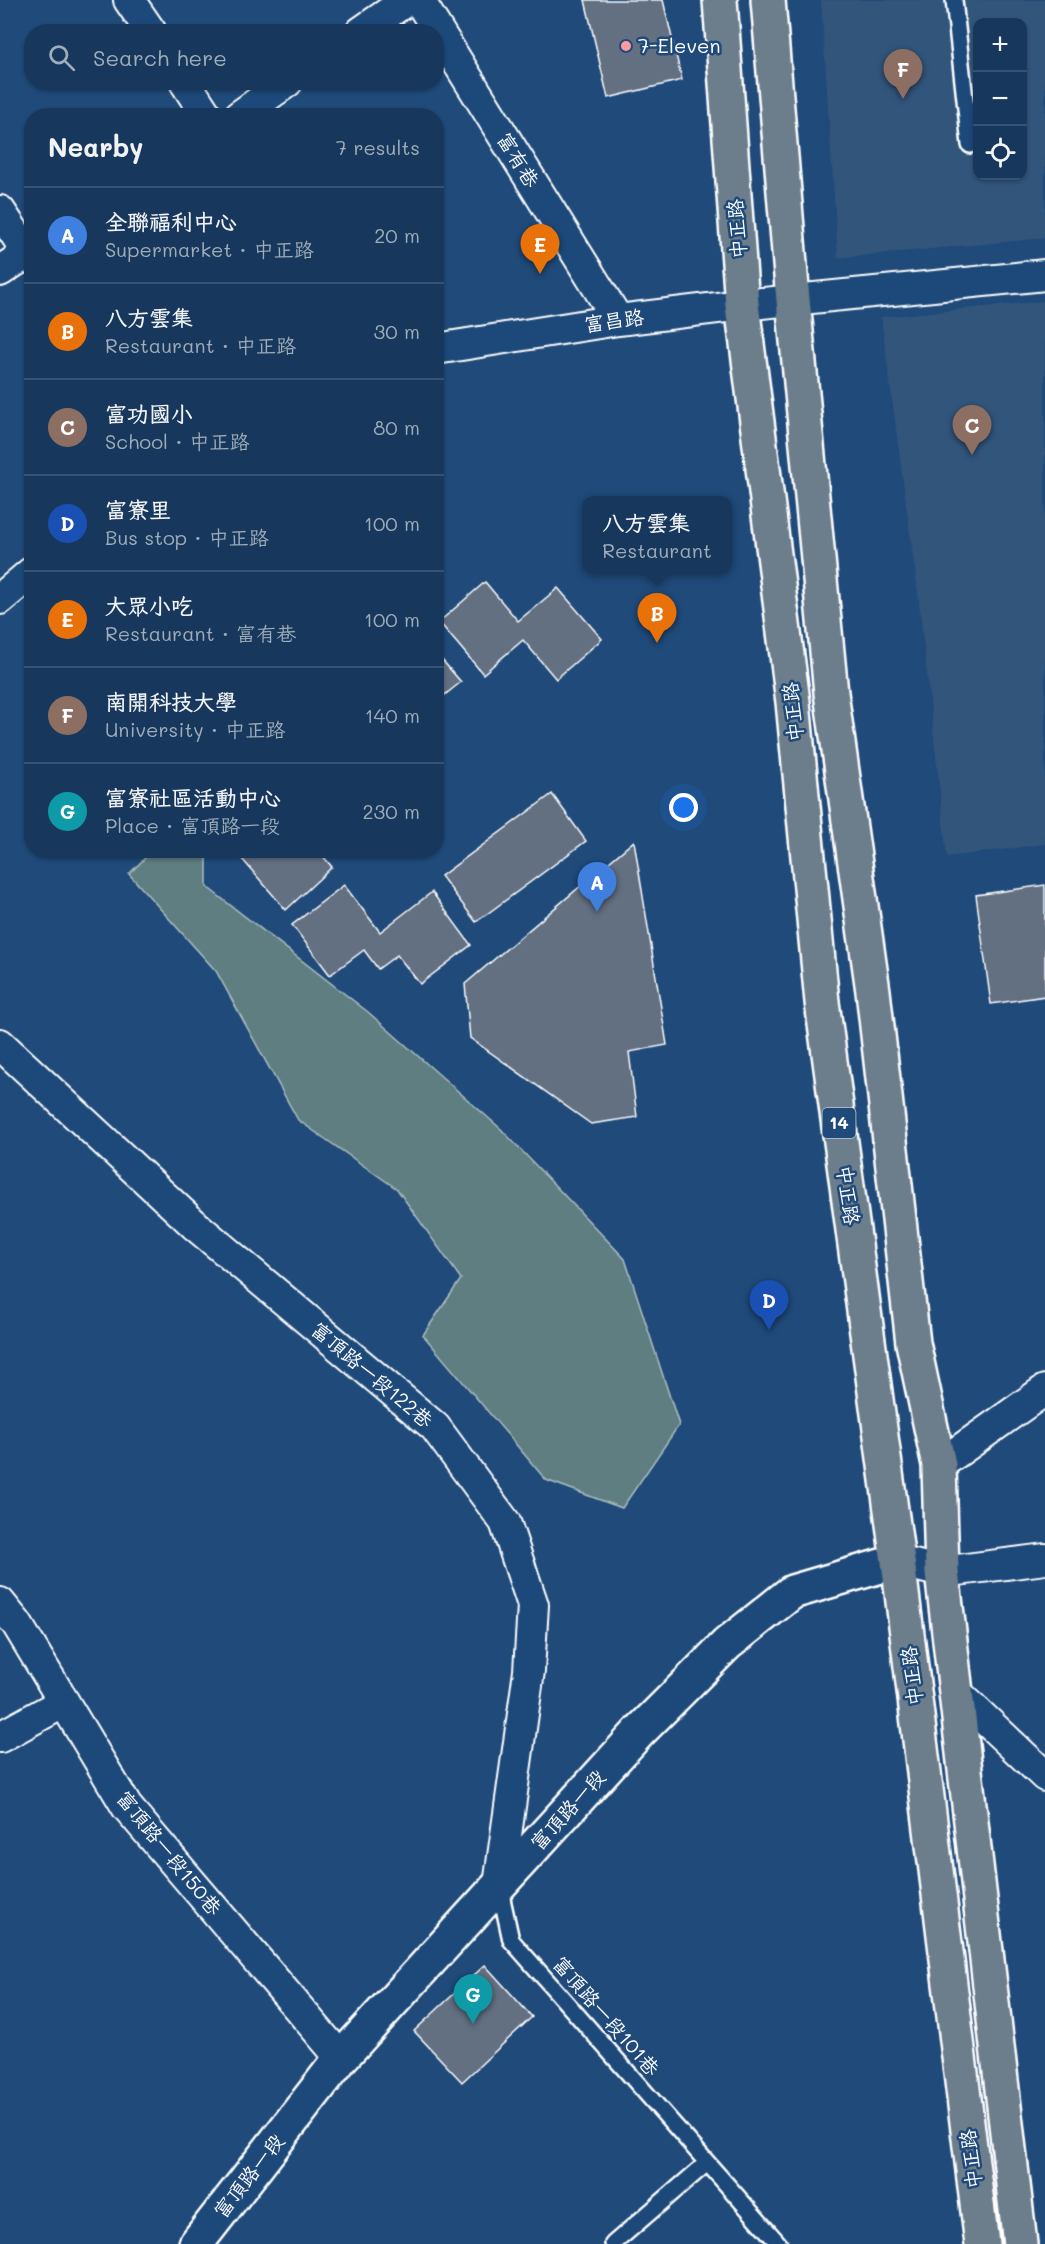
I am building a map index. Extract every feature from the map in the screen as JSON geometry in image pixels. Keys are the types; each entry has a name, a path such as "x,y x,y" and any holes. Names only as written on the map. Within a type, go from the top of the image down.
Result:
{"main road":[{"name":"中正路","path":"720,0 742,305 793,702 822,1002 898,1561 982,2244"},
{"name":"中正路","path":"768,0 793,300 831,693 873,991 913,1343 939,1465 942,1572 1020,2244"}],"street":[{"path":"129,0 146,24"},
{"path":"372,24 407,0"},
{"name":"富有巷","path":"419,0 434,24"},
{"name":"富有巷","path":"444,40 618,320"},
{"path":"190,90 202,108"},
{"path":"250,108 276,90"},
{"path":"0,211 24,245"},
{"path":"0,271 24,257"},
{"name":"富昌路","path":"444,348 618,320 742,305 1045,275"},
{"path":"0,599 24,579"},
{"name":"富頂路一段122巷","path":"0,1044 196,1226 435,1427 505,1522 533,1605 529,1671 499,1885"},
{"path":"939,1465 1045,1390"},
{"path":"898,1561 942,1572 1045,1559"},
{"name":"富頂路一段","path":"196,2244 341,2058 639,1732 728,1644 792,1592 898,1561"},
{"name":"富頂路一段150巷","path":"0,1604 17,1624 127,1807 341,2058"},
{"path":"956,1692 1045,1776"},
{"path":"0,1737 64,1701"}],"lane":[{"path":"954,0 970,145"},
{"name":"富頂路一段101巷","path":"499,1885 511,1940 779,2244"},
{"path":"613,2244 707,2163"}],"shaded area":[{"path":"821,0 1045,0 1045,238 838,258"},
{"path":"1045,301 1045,844 947,857 918,593 881,317"}],"green space":[{"path":"145,858 207,858 207,887 368,1012 501,1129 625,1259 679,1425 622,1508 546,1480 423,1335 461,1279 397,1189 298,1120 216,971 129,874"}],"building":[{"path":"585,0 663,0 682,80 608,98"},
{"path":"485,582 518,621 558,588 602,639 556,679 523,640 483,674 444,628 444,618"},
{"path":"444,662 461,682 444,696"},
{"path":"552,794 586,841 476,922 441,876"},
{"path":"634,841 667,1045 629,1052 637,1117 591,1124 470,1038 465,984"},
{"path":"325,858 332,867 286,910 242,859"},
{"path":"344,885 380,932 432,892 471,945 420,984 397,955 378,969 364,950 330,975 292,925"},
{"path":"1045,885 1045,996 991,1004 976,895"},
{"path":"485,1965 532,2017 462,2082 414,2031"}],"place":[{"name":"7-Eleven","path":"626,46"},
{"name":"南開科技大學","path":"903,99"},
{"name":"大眾小吃","path":"540,274"},
{"name":"富功國小","path":"972,455"},
{"name":"八方雲集","path":"657,643"},
{"name":"全聯福利中心","path":"597,912"},
{"name":"富寮里","path":"769,1330"},
{"name":"富寮社區活動中心","path":"473,2024"}]}
